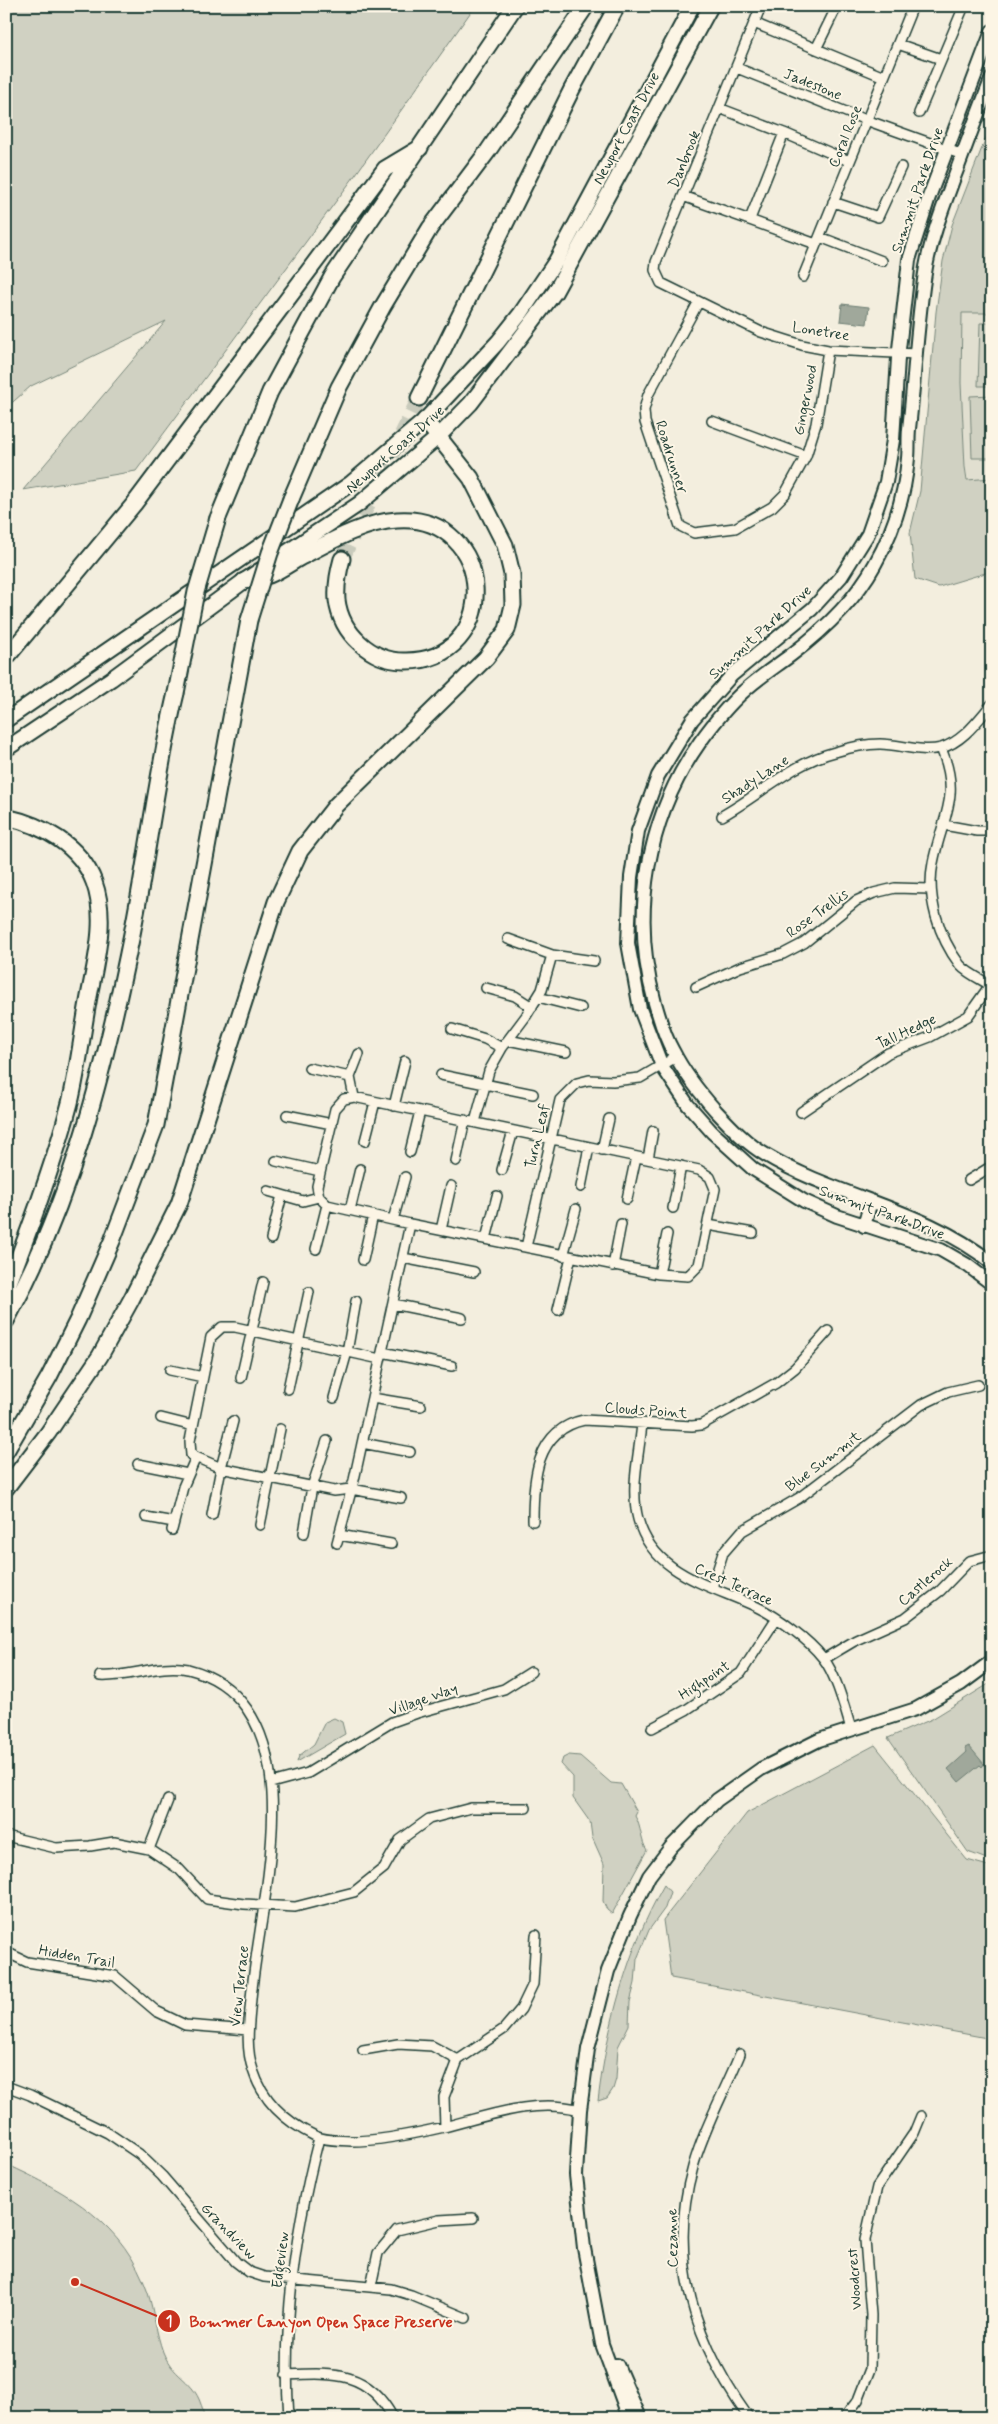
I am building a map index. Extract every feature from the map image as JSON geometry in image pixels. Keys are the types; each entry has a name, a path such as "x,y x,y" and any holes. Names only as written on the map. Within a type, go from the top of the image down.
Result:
{"highway":[{"path":"6,1321 42,1249 65,1191 83,1139 105,1060 132,934 196,592 218,518 270,392 327,285 515,6"},
{"path":"6,1451 49,1377 78,1319 112,1241 156,1124 249,620 270,553 290,499 340,387 383,306 430,228 488,151 586,6"},
{"path":"419,398 574,85 617,6"},
{"path":"6,658 134,504 385,169 420,148"},
{"path":"6,1488 48,1433 100,1356 131,1300 179,1204 276,902 300,851 336,805 486,658 506,630 513,605 512,574 505,545 471,478 425,420"},
{"path":"244,581 270,574 326,544 373,525 395,520 417,519 435,524 449,534 464,551 473,567 476,586 474,608 468,626 456,643 439,654 419,662 396,661 375,654 357,642 346,625 338,602 337,579 342,559"},
{"path":"6,817 43,828 76,855 94,881 98,899 100,934 70,1102 36,1215 6,1290"}],"main road":[{"name":"Newport Coast Drive","path":"6,720 350,484 425,420 498,342 521,313 556,261 692,6"},
{"name":"Newport Coast Drive","path":"6,749 111,679 244,581 359,504 438,437 484,387 556,292 711,6"}],"street":[{"name":"Danbrook","path":"698,303 661,283 655,270 761,6"},
{"path":"816,49 837,6"},
{"name":"Coral Rose","path":"802,277 914,6"},
{"path":"919,113 964,6"},
{"path":"754,23 884,76"},
{"name":"Summit Park Drive","path":"992,31 929,197 909,260 898,353 893,440 886,482 868,534 840,577 812,609 732,675 692,720 658,776 638,831 631,877 628,943 640,1009 662,1066 688,1105 712,1132 753,1169 813,1205 864,1226 940,1250 967,1265 992,1284"},
{"path":"898,44 941,59"},
{"name":"Jadestone","path":"737,68 866,120 963,155"},
{"name":"Summit Park Drive","path":"992,78 932,238 921,304 908,460 901,501 875,564 860,589 828,624 731,702 685,765 664,811 647,870 643,937 647,974 663,1031 676,1058 703,1096 742,1138 761,1152 820,1182 934,1226 973,1249 992,1263"},
{"path":"719,108 784,133 849,162"},
{"path":"750,219 784,133"},
{"path":"833,202 878,217 901,167"},
{"path":"684,196 882,261"},
{"name":"Lonetree","path":"698,303 761,332 802,345 828,350 916,354"},
{"name":"Roadrunner","path":"694,533 680,526 645,422 644,410 648,395 698,303"},
{"name":"Gingerwood","path":"694,533 735,528 772,507 785,494 806,456 816,424 828,350"},
{"name":"Gingerwood","path":"712,421 806,456"},
{"path":"991,986 961,966 947,942 937,919 930,889 933,864 950,808 951,784 948,764 941,748 969,731 992,704"},
{"name":"Shady Lane","path":"722,816 749,802 792,769 834,752 880,744 922,749 941,748"},
{"path":"944,824 977,831 992,831"},
{"name":"Rose Trellis","path":"696,988 740,966 783,954 804,943 856,902 874,893 895,888 930,889"},
{"path":"508,939 552,956 594,961"},
{"path":"456,1161 489,1071 505,1044 538,997 552,956"},
{"name":"Tall Hedge","path":"801,1112 888,1053 930,1037 968,1016 991,986"},
{"path":"486,988 515,996 532,1007"},
{"path":"538,997 582,1008"},
{"path":"452,1029 505,1044 566,1052"},
{"path":"354,1097 350,1078 358,1054"},
{"name":"Turn Leaf","path":"526,1247 560,1100 577,1083 589,1080 613,1081 640,1078 676,1058"},
{"path":"394,1106 405,1061"},
{"path":"309,1068 350,1078"},
{"path":"441,1075 532,1094"},
{"path":"354,1097 375,1102 699,1170 710,1177 715,1189 699,1265 688,1276 659,1274 410,1224 327,1205 319,1197 317,1186 335,1109 344,1099 354,1097"},
{"path":"365,1141 375,1102"},
{"path":"410,1152 420,1111"},
{"path":"287,1114 332,1124"},
{"path":"602,1150 609,1119"},
{"path":"502,1170 513,1131"},
{"path":"648,1159 653,1131"},
{"path":"581,1187 589,1147"},
{"path":"626,1199 636,1157"},
{"path":"276,1161 320,1172"},
{"path":"673,1208 681,1166"},
{"path":"969,1180 992,1166"},
{"path":"350,1210 360,1169"},
{"path":"393,1220 405,1177"},
{"path":"813,1205 820,1182"},
{"path":"441,1230 451,1186"},
{"path":"268,1192 303,1201 319,1197"},
{"path":"271,1239 282,1195"},
{"path":"486,1239 497,1196"},
{"path":"864,1226 871,1201"},
{"path":"316,1249 327,1205"},
{"path":"558,1310 576,1209"},
{"path":"363,1260 373,1216"},
{"path":"391,1544 338,1539 362,1443 410,1224"},
{"path":"613,1266 622,1224"},
{"path":"708,1225 753,1233"},
{"path":"659,1274 667,1234"},
{"path":"403,1258 474,1272"},
{"path":"241,1378 263,1282"},
{"path":"288,1388 309,1292"},
{"path":"334,1398 347,1352 356,1301"},
{"path":"393,1304 462,1318"},
{"path":"146,1517 173,1526 193,1456 193,1426 211,1337 222,1328 235,1327 347,1352 381,1355 452,1366"},
{"name":"Clouds Point","path":"533,1521 537,1464 545,1448 561,1430 570,1424 584,1420 692,1426 715,1419 776,1383 795,1368 828,1330"},
{"path":"170,1370 203,1377"},
{"name":"Blue Summit","path":"712,1587 722,1553 742,1531 799,1498 921,1405 948,1392 978,1385"},
{"path":"372,1398 421,1406"},
{"path":"161,1418 193,1426"},
{"path":"212,1515 220,1468 233,1420"},
{"name":"Crest Terrace","path":"642,1424 634,1496 638,1520 657,1557 685,1577 759,1608 795,1632 824,1659 841,1696 851,1728"},
{"path":"260,1525 268,1477 280,1429"},
{"path":"304,1533 312,1487 326,1441"},
{"path":"362,1443 410,1452"},
{"path":"193,1456 220,1468 312,1487 334,1491 351,1489 401,1498"},
{"path":"138,1464 188,1474"},
{"name":"Castlerock","path":"824,1659 856,1640 905,1618 940,1591 968,1561 992,1555"},
{"name":"Highpoint","path":"652,1728 686,1710 741,1673 776,1618"},
{"path":"629,2418 602,2344 584,2248 576,2175 580,2110 588,2049 608,1971 630,1916 649,1876 670,1847 716,1800 761,1769 819,1740 851,1728 916,1709 961,1684 992,1661"},
{"name":"View Terrace","path":"100,1676 111,1677 175,1668 188,1669 212,1678 234,1694 251,1715 262,1740 271,1783 271,1848 262,1905 248,2030 250,2062 261,2090 283,2116 318,2138 358,2141 406,2135 445,2127 492,2113 533,2107 548,2105 580,2110"},
{"name":"Village Way","path":"271,1783 308,1773 392,1722 417,1713 504,1689 531,1672"},
{"path":"149,1848 168,1800"},
{"path":"6,1836 56,1848 90,1846 114,1842 149,1848 179,1869 208,1899 295,1907 354,1892 384,1868 400,1840 428,1819 470,1808 526,1808"},
{"path":"445,2127 444,2097 458,2060 504,2029 521,2008 533,1984 536,1935"},
{"name":"Hidden Trail","path":"6,1952 27,1962 115,1976 156,2011 185,2025 248,2030"},
{"path":"363,2050 398,2044 432,2046 458,2060"},
{"name":"Cezanne","path":"740,2054 704,2135 693,2166 685,2202 683,2239 686,2274 694,2310 707,2347 726,2386 749,2418"},
{"name":"Grandview","path":"6,2086 30,2095 123,2142 150,2164 236,2262 249,2272 264,2277 370,2286 411,2295 466,2318"},
{"name":"Woodcrest","path":"844,2418 858,2400 870,2369 871,2315 865,2240 877,2187 914,2133 921,2116"},
{"name":"Edgeview","path":"289,2418 286,2375 291,2280 299,2222 318,2138"},
{"path":"370,2286 378,2253 397,2230 439,2220 472,2218"},
{"path":"598,2319 640,2418"},
{"path":"286,2375 328,2374 350,2377 371,2387 384,2402 393,2418"}],"shaded area":[{"path":"6,6 475,6 351,181 136,471 23,490 166,321 31,386 6,408"},
{"path":"992,122 992,313 962,313 961,383 967,480 992,478 992,571 939,587 915,579 910,533 920,491 936,312 943,261 952,225"},
{"path":"842,304 869,307 867,324 840,321"},
{"path":"962,313 992,313 992,478 968,480 965,467 961,383"},
{"path":"980,323 992,323 992,386 978,386"},
{"path":"992,395 992,458 972,458 970,396"},
{"path":"992,1682 992,1861 968,1852 888,1738 932,1719"},
{"path":"334,1718 342,1722 345,1734 297,1762 299,1756 314,1744 325,1722"},
{"path":"875,1745 967,1860 992,1867 992,2039 671,1978 663,1920 747,1813"},
{"path":"969,1746 984,1764 982,1767 980,1765 959,1782 948,1769 967,1752 965,1748"},
{"path":"569,1755 580,1756 611,1783 621,1784 637,1812 635,1816 647,1850 612,1914 607,1910 603,1901 604,1864 592,1837 590,1822 573,1798 573,1777 561,1764 563,1758"},
{"path":"664,1885 670,1892 665,1908 649,1930 637,1959 635,1983 630,2002 629,2025 618,2047 616,2079 613,2089 607,2098 598,2101 613,2017 629,1962 639,1936"},
{"path":"6,2164 72,2199 92,2213 125,2247 138,2269 148,2293 163,2352 168,2362 197,2395 204,2418 6,2418"}],"tunnel":[{"path":"342,559 419,398"}],"place":[{"name":"Bommer Canyon Open Space Preserve","path":"75,2282"}]}
